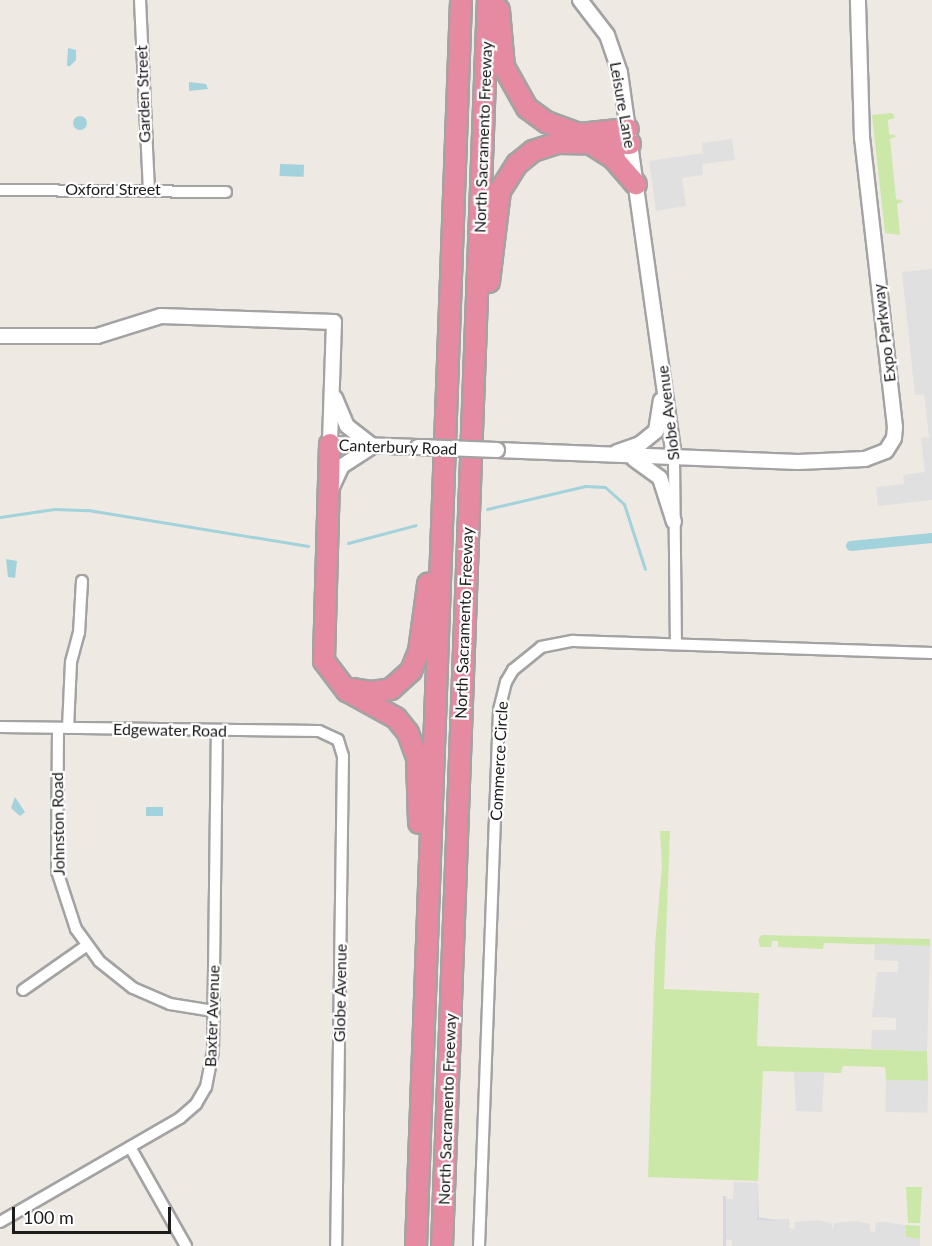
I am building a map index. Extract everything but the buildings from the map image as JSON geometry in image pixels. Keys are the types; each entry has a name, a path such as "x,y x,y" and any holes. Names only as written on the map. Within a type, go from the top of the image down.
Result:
{"highway":[{"name":"North Sacramento Freeway","path":"416,1246 461,0"},
{"name":"North Sacramento Freeway","path":"442,1246 488,0"},
{"path":"499,0 504,67 527,108 546,122 579,134 629,137"},
{"path":"471,419 500,191 517,164 533,152 557,143 588,144 629,137"},
{"path":"588,144 613,158 636,184"},
{"path":"330,444 322,645 327,667 340,685 396,718 408,733 416,750 425,1003"},
{"path":"340,685 363,692 381,691 398,685 411,671 419,651 443,483"}],"street":[{"name":"Garden Street","path":"140,0 149,188"},
{"name":"Leisure Lane","path":"580,0 601,25 616,58 636,184"},
{"name":"Expo Parkway","path":"674,458 788,462 866,459 886,451 894,438 861,129 858,0"},
{"name":"Slobe Avenue","path":"636,184 674,458 676,644"},
{"name":"Oxford Street","path":"0,190 149,188 226,192"},
{"name":"Canterbury Road","path":"0,336 97,336 161,316 334,322 330,444 674,458"},
{"path":"601,455 631,449 656,431 664,380"},
{"path":"327,504 342,466 373,446 343,421 332,383"},
{"path":"629,457 660,478 674,522"},
{"name":"Johnston Road","path":"82,581 79,633 70,670 63,728 57,871 70,916 86,946 123,981 145,994 170,1004 213,1011"},
{"name":"Commerce Circle","path":"479,1246 499,710 503,689 523,659 551,643 676,644 932,653"},
{"name":"Edgewater Road","path":"0,727 319,732 338,740"},
{"name":"Baxter Avenue","path":"0,1222 180,1118 202,1096 212,1065 218,730"},
{"name":"Globe Avenue","path":"336,1246 343,756 338,740"},
{"path":"23,990 86,946"},
{"path":"130,1147 186,1246"}],"green space":[{"path":"892,113 895,118 888,120 889,134 897,136 890,139 896,199 904,201 897,204 900,235 885,233 872,115"},
{"path":"660,831 670,831 664,989 759,993 757,1046 927,1051 928,1081 886,1080 885,1067 843,1066 841,1073 763,1071 758,1181 648,1177 655,945 662,866"},
{"path":"762,935 930,939 930,946 824,943 823,949 778,947 778,941 772,941 771,947 760,947 758,939"},
{"path":"906,1187 922,1187 920,1223 908,1223"},
{"path":"905,1225 920,1226 920,1239 906,1237"}],"shaded area":[{"path":"732,139 735,160 702,164 703,175 682,178 686,206 656,211 649,161 703,153 702,143"},
{"path":"932,269 932,500 878,506 876,487 904,484 903,475 925,472 921,438 929,437 924,394 915,395 902,272"},
{"path":"875,944 930,946 927,1051 871,1049 872,1030 896,1030 896,1018 872,1017 877,972 898,972 898,961 874,960"},
{"path":"794,1072 824,1072 822,1112 796,1111"},
{"path":"886,1080 928,1081 927,1113 885,1112"},
{"path":"734,1182 758,1183 757,1220 789,1219 789,1228 794,1229 795,1222 818,1220 831,1223 833,1230 834,1223 856,1221 870,1224 870,1231 875,1232 876,1222 905,1225 906,1237 920,1239 920,1246 732,1246 732,1240 725,1239 726,1199 733,1199"},
{"path":"758,1183 759,1217 779,1221 757,1220"},
{"path":"723,1196 726,1196 726,1246 723,1246"}],"water":[{"path":"68,48 76,50 76,60 70,66 67,66"},
{"path":"189,82 206,84 208,89 189,91"},
{"path":"77,116 83,116 87,123 83,130 77,130 73,126 73,120"},
{"path":"280,164 304,165 304,177 280,176"},
{"path":"6,559 17,561 15,578 8,577"},
{"path":"15,797 25,812 20,816 11,808"},
{"path":"146,807 163,807 163,816 146,816"}],"waterway":[{"path":"487,509 585,486 605,487 624,504 645,569"},
{"path":"0,517 54,509 88,510 308,546"},
{"path":"348,543 416,525"},
{"path":"851,546 932,538"}]}
